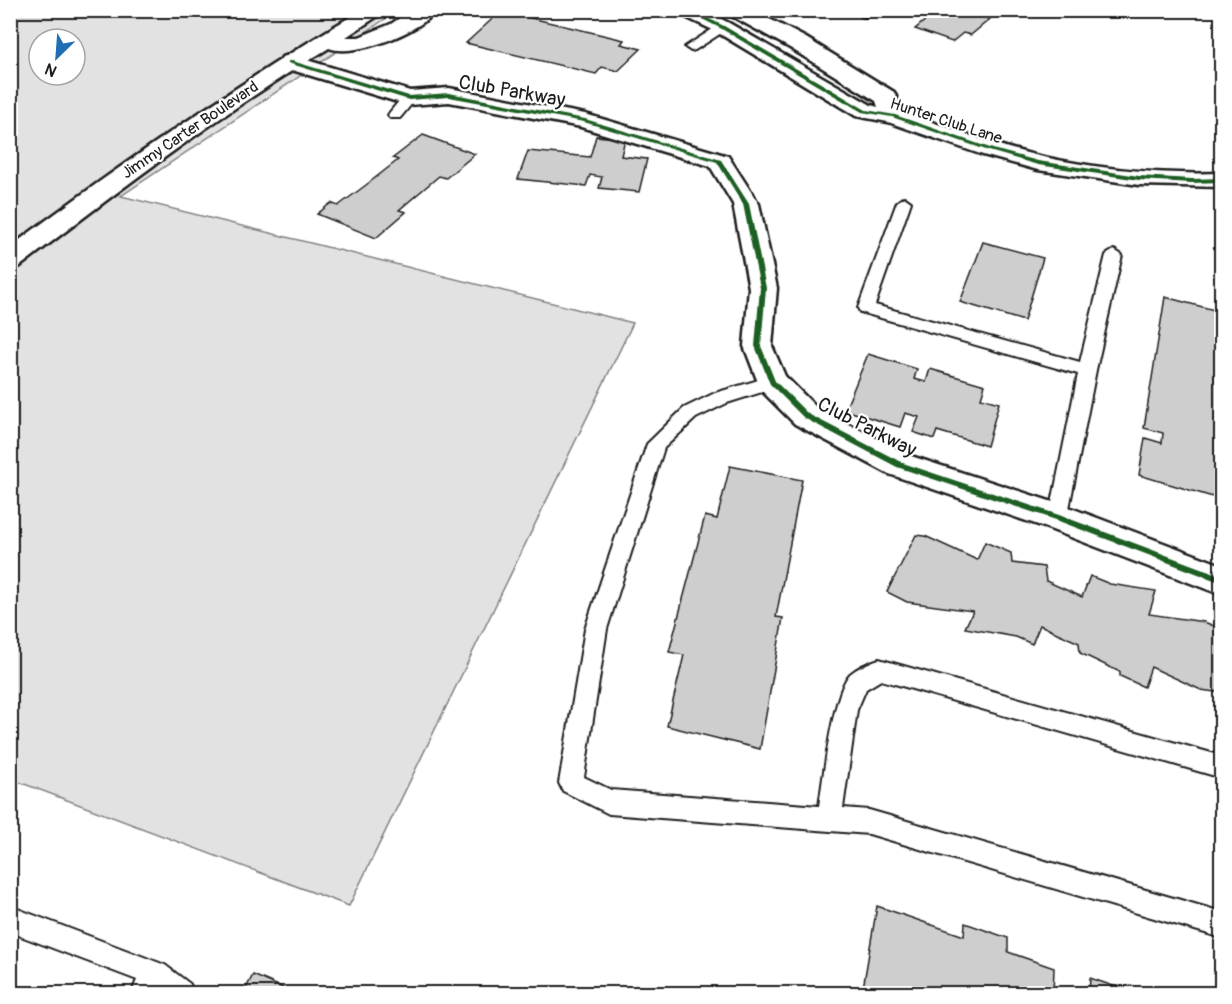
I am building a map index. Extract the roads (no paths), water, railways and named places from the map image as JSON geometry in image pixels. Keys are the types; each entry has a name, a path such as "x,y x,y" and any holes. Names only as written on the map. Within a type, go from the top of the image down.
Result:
{"street":[{"name":"Jimmy Carter Boulevard","path":"10,261 111,183 290,62 377,10"},
{"path":"318,46 362,43 398,28 426,10"},
{"name":"Hunter Club Lane","path":"686,10 738,16 864,111 893,116 991,150 1038,163 1139,178 1221,180"},
{"name":"Club Parkway","path":"290,62 402,106 449,95 585,121 719,162 746,204 763,288 758,346 772,382 806,417 900,465 1059,518 1221,580"}],"lane":[{"path":"691,47 738,16"},
{"path":"904,202 866,308 1087,370"},
{"path":"1059,518 1087,370 1114,255"},
{"path":"772,382 721,398 690,413 656,444 596,629 571,783 609,802 869,822 1221,925"},
{"path":"829,819 846,710 857,681 879,669 1221,767"},
{"path":"10,919 150,984 180,993"}]}
